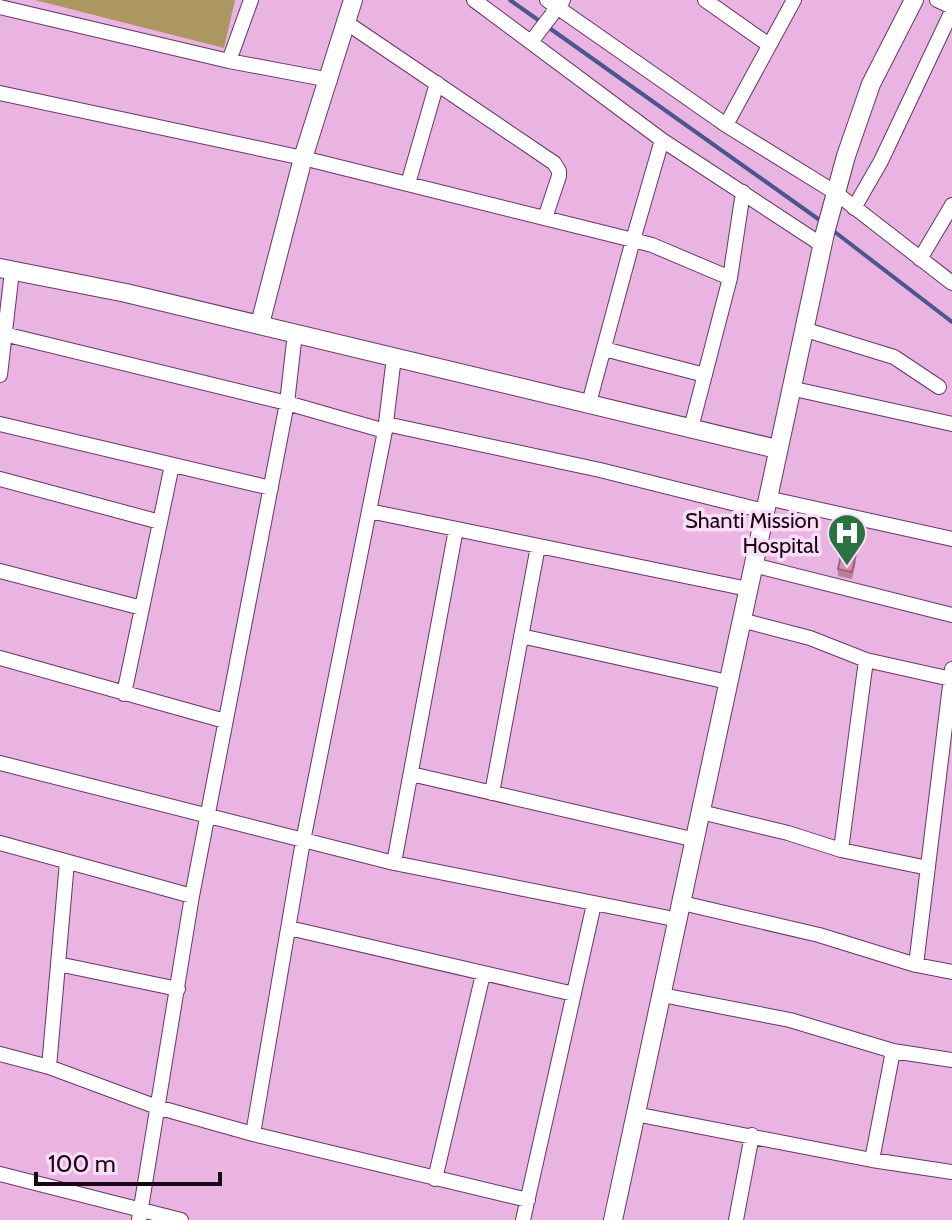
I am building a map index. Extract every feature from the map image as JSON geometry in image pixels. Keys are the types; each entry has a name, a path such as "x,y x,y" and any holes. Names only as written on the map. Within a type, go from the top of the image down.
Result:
{"street":[{"path":"229,61 251,0"},
{"path":"260,324 303,158 353,0"},
{"path":"474,0 533,39 662,140 824,239"},
{"path":"705,0 769,45"},
{"path":"726,125 794,0"},
{"path":"613,1220 824,239 871,84 914,0"},
{"path":"854,208 881,161 952,9 937,0"},
{"path":"0,7 24,6 229,61 330,80"},
{"path":"533,39 555,6 726,125 836,194 952,283"},
{"path":"347,23 547,157 558,168 559,176 545,218"},
{"path":"408,184 437,83"},
{"path":"0,93 303,158 633,240 730,278"},
{"path":"589,403 662,140"},
{"path":"691,428 730,278 743,192"},
{"path":"920,259 952,205"},
{"path":"0,375 6,269 260,324 777,449"},
{"path":"803,329 894,357 939,387"},
{"path":"2,333 385,427 952,539"},
{"path":"140,1215 192,896 287,403 295,333"},
{"path":"604,349 705,375"},
{"path":"253,1134 303,841 385,427 394,357"},
{"path":"790,388 952,424"},
{"path":"0,424 271,488"},
{"path":"124,694 172,465"},
{"path":"0,479 160,522"},
{"path":"369,511 748,589"},
{"path":"394,863 456,529"},
{"path":"492,793 538,546"},
{"path":"753,565 952,615"},
{"path":"0,571 142,608"},
{"path":"741,620 810,638 866,660 951,674 946,760 916,965"},
{"path":"521,636 728,682"},
{"path":"0,658 225,721"},
{"path":"841,850 866,660"},
{"path":"0,763 394,863 594,904 680,912 819,935 916,965 952,972"},
{"path":"411,774 696,840"},
{"path":"701,812 788,833 841,850 928,868"},
{"path":"0,843 192,896"},
{"path":"49,1067 67,862"},
{"path":"523,1220 594,904"},
{"path":"289,928 574,994"},
{"path":"58,964 178,989"},
{"path":"435,1179 483,974"},
{"path":"662,995 790,1020 893,1051 952,1060"},
{"path":"872,1160 893,1051"},
{"path":"0,1054 49,1067 157,1107 253,1134 528,1200"},
{"path":"635,1114 872,1160 952,1172"},
{"path":"736,1220 752,1135"},
{"path":"0,1174 140,1215 181,1220"}],"shaded area":[{"path":"35,0 235,0 224,48"}],"building":[{"path":"842,551 856,554 852,572 838,569"}],"waterway":[{"path":"510,0 541,22"},
{"path":"548,27 821,221"},
{"path":"831,229 952,322"}],"place":[{"name":"Shanti Mission Hospital","path":"847,567"}]}
